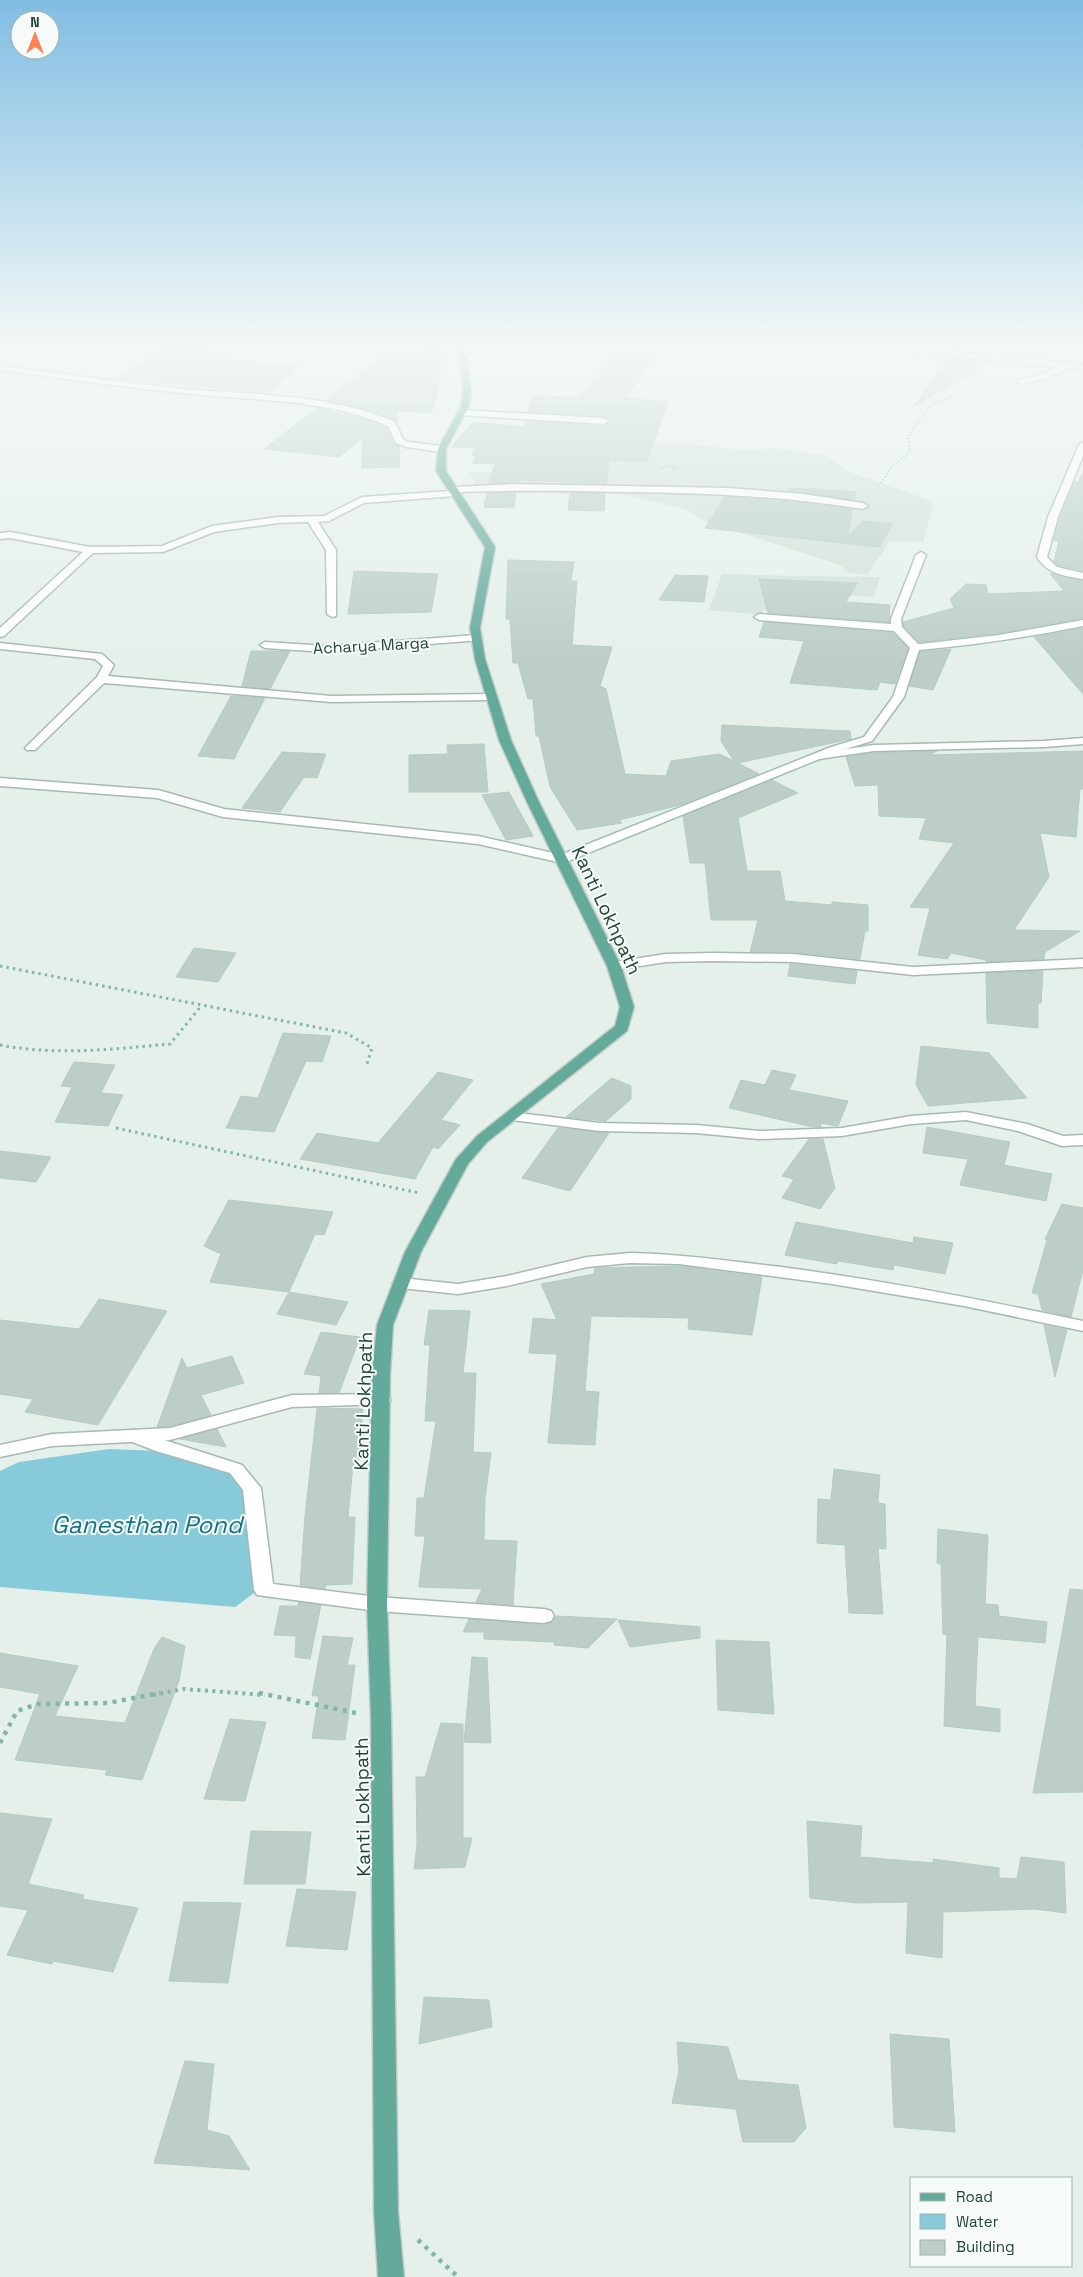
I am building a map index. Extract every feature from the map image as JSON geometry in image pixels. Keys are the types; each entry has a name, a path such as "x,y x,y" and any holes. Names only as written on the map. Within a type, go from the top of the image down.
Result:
{"main road":[{"name":"Kanti Lokhpath","path":"391,2277 386,2212 381,1718 377,1604 381,1374 385,1325 413,1252 461,1162 482,1140 510,1116 622,1028 627,1007 622,986 614,966 532,802 504,740 480,659 475,628 490,547 441,471 442,450"}],"street":[{"path":"1081,450 1053,517 1042,557 1044,564 1050,567 1083,576"},
{"path":"0,536 10,535 90,550 163,549 212,529 278,520 326,519 362,500 513,487 729,491 804,497 863,506"},
{"path":"311,519 331,550 332,614"},
{"path":"0,634 90,550"},
{"path":"915,647 897,628 896,618 921,555"},
{"path":"759,617 897,628"},
{"path":"915,647 969,643 1035,633 1083,622"},
{"name":"Acharya Marga","path":"265,644 327,649 477,638"},
{"path":"0,646 98,656 109,665 101,679 31,748"},
{"path":"0,782 158,794 223,813 478,840 562,860 819,756 868,739 898,698 915,647"},
{"path":"101,679 233,692 332,699 491,697"},
{"path":"819,756 874,748 1044,744 1083,741"},
{"path":"614,966 666,958 713,957 793,958 913,972 1083,963"},
{"path":"510,1116 600,1127 696,1129 759,1135 842,1132 911,1120 966,1116 1022,1127 1062,1141 1083,1140"},
{"path":"401,1283 458,1289 587,1262 630,1258 679,1259 832,1279 964,1302 1083,1326"},
{"path":"0,1452 52,1440 170,1434 292,1401 382,1400"},
{"path":"133,1436 162,1447 236,1468 252,1488 264,1590 377,1604 544,1616"}],"path":[{"path":"882,482 890,468 910,450"},
{"path":"0,966 346,1033 372,1048 367,1064"},
{"path":"0,1045 25,1051 82,1052 170,1044 202,1005"},
{"path":"116,1128 408,1190 441,1199"},
{"path":"0,1743 16,1711 38,1704 108,1703 184,1689 257,1693 381,1718"},
{"path":"386,2212 458,2277"}],"shaded area":[{"path":"531,450 790,450 828,456 847,471 934,502 923,542 890,541 867,575 847,572 840,565 707,522 685,509 622,494 539,486 476,485 469,472 520,472"},
{"path":"722,574 880,577 874,597 811,594 794,613 762,610 765,615 709,610"}],"water":[{"name":"Ganesthan Pond","path":"109,1449 161,1451 231,1472 243,1489 251,1528 257,1591 235,1607 0,1587 0,1471 19,1462"}],"building":[{"path":"276,450 348,450 339,457"},
{"path":"362,450 399,450 400,467 362,468"},
{"path":"474,450 651,450 647,461 609,460 606,484 518,480 518,482 489,483 495,464 473,463 476,455 472,455"},
{"path":"1083,472 1083,571 1058,565 1054,561 1059,541 1054,540 1060,518 1075,481 1078,482"},
{"path":"791,488 856,492 854,500 789,491"},
{"path":"487,493 516,493 514,508 484,507"},
{"path":"570,493 605,494 604,511 568,510"},
{"path":"725,497 852,509 848,536 863,521 893,524 879,547 705,528"},
{"path":"508,560 574,562 571,581 577,581 572,645 612,647 600,686 606,689 625,774 666,776 671,761 719,754 734,761 721,741 722,725 850,731 851,739 738,763 759,774 680,805 619,820 622,823 577,830 550,787 539,736 536,736 533,699 528,699 518,663 513,663 510,619 506,619"},
{"path":"354,571 438,574 431,612 348,614"},
{"path":"1051,573 1083,581 1083,618 999,633 919,642 904,626 903,622 954,608 950,599 966,584 986,585 988,594 1064,591"},
{"path":"675,575 708,576 704,602 659,600"},
{"path":"759,579 857,583 846,602 890,605 889,622 768,613"},
{"path":"764,622 893,633 908,648 895,684 880,682 877,690 790,683 804,641 759,637"},
{"path":"1083,628 1083,694 1034,637"},
{"path":"951,649 933,690 909,686 920,652"},
{"path":"251,651 290,651 270,689 242,686"},
{"path":"231,696 265,698 234,759 198,756"},
{"path":"484,744 488,792 409,792 409,755 448,754 447,745"},
{"path":"937,751 930,755 1083,751 1083,789 1080,789 1076,837 1040,833 1049,877 1014,930 1080,931 1045,952 1044,959 986,962 986,960 951,953 947,959 918,955 930,908 910,907 954,843 919,839 926,818 879,816 878,785 855,786 846,757 874,753"},
{"path":"282,752 326,754 317,778 304,777 280,812 242,808"},
{"path":"772,780 798,793 738,818 747,871 780,871 785,901 832,905 832,902 868,905 868,931 865,931 860,959 793,952 750,952 758,920 711,920 705,863 690,863 683,816"},
{"path":"509,792 533,836 506,840 482,795"},
{"path":"194,948 236,953 218,982 176,977"},
{"path":"790,964 857,971 855,984 788,976"},
{"path":"1043,971 1041,1003 1038,1003 1038,1028 987,1023 986,973"},
{"path":"283,1033 331,1036 322,1062 306,1061 274,1132 226,1128 241,1096 258,1098"},
{"path":"921,1046 989,1053 1027,1098 928,1106 916,1085"},
{"path":"74,1062 115,1065 101,1093 123,1095 108,1126 55,1122 72,1087 61,1086"},
{"path":"772,1070 796,1075 789,1090 848,1101 838,1126 820,1123 821,1127 813,1127 729,1108 741,1080 765,1085"},
{"path":"438,1072 473,1080 441,1120 460,1125 438,1149 433,1147 415,1179 300,1159 317,1133 378,1143"},
{"path":"612,1078 631,1086 631,1099 606,1121 566,1117"},
{"path":"927,1127 1010,1142 1004,1165 1052,1174 1046,1201 960,1185 968,1159 923,1153"},
{"path":"558,1128 609,1133 570,1191 522,1178"},
{"path":"809,1139 823,1139 835,1188 820,1209 782,1198 794,1179 782,1176"},
{"path":"0,1151 51,1157 36,1182 0,1178"},
{"path":"229,1200 333,1212 324,1235 315,1234 289,1292 210,1282 221,1254 204,1246"},
{"path":"1062,1204 1083,1208 1083,1270 1071,1317 1042,1310 1038,1294 1032,1293 1047,1240 1045,1239"},
{"path":"796,1222 913,1243 914,1237 953,1243 945,1274 894,1265 893,1270 838,1261 837,1264 785,1255"},
{"path":"679,1266 762,1277 752,1335 688,1329 689,1318 591,1316 585,1391 599,1392 595,1445 548,1443 557,1354 529,1353 533,1318 557,1320 541,1284 594,1274 595,1268"},
{"path":"289,1292 348,1302 336,1325 277,1314"},
{"path":"99,1299 167,1311 98,1425 25,1412 33,1399 0,1394 0,1320 79,1329"},
{"path":"429,1310 470,1311 463,1373 476,1373 473,1452 491,1453 485,1498 484,1540 517,1541 513,1605 476,1602 482,1589 419,1587 425,1536 415,1536 417,1498 424,1498 436,1421 425,1421 430,1345 424,1345"},
{"path":"1044,1325 1067,1330 1055,1377"},
{"path":"321,1332 360,1337 339,1393 319,1393 321,1376 304,1374"},
{"path":"232,1356 244,1383 201,1395 211,1415 170,1426 157,1427 182,1358 187,1368"},
{"path":"317,1408 363,1409 358,1464 353,1464 348,1517 355,1517 352,1584 326,1585 325,1589 300,1585 305,1516"},
{"path":"217,1429 226,1447 180,1439"},
{"path":"834,1469 880,1475 878,1503 885,1504 886,1549 878,1548 883,1614 849,1613 845,1545 817,1543 818,1499 831,1500"},
{"path":"938,1529 988,1535 985,1604 998,1605 999,1616 1047,1622 1045,1643 978,1637 975,1706 1000,1709 1000,1732 944,1726 947,1635 943,1634 941,1564 937,1563"},
{"path":"1070,1589 1083,1590 1083,1792 1033,1793"},
{"path":"299,1602 321,1605 310,1659 295,1657 296,1636 274,1635 280,1606 298,1606"},
{"path":"556,1616 617,1619 588,1648 554,1645 555,1642 484,1639 484,1632 463,1632 469,1619 544,1625 553,1622"},
{"path":"618,1620 700,1627 700,1638 630,1647"},
{"path":"323,1636 353,1638 347,1665 355,1665 345,1740 312,1738 319,1696 312,1696"},
{"path":"162,1637 185,1646 179,1681 142,1780 105,1775 107,1770 15,1760 40,1694 0,1687 0,1653 78,1666 55,1716 125,1723 154,1649"},
{"path":"716,1640 769,1642 774,1714 718,1710"},
{"path":"472,1657 487,1658 491,1743 464,1742"},
{"path":"230,1719 266,1722 245,1801 204,1799"},
{"path":"441,1723 463,1724 463,1838 472,1838 465,1867 414,1869 417,1844 416,1777 425,1777"},
{"path":"0,1813 52,1819 28,1884 84,1895 82,1899 138,1908 113,1972 53,1961 52,1964 7,1955 28,1910 0,1906"},
{"path":"807,1821 862,1826 860,1857 934,1863 933,1859 999,1868 999,1878 1017,1879 1021,1857 1064,1862 1066,1913 1035,1909 943,1912 942,1958 906,1953 908,1902 857,1903 810,1898"},
{"path":"251,1831 311,1832 305,1884 244,1884"},
{"path":"297,1889 356,1892 347,1950 286,1946"},
{"path":"184,1902 241,1903 228,1983 169,1981"},
{"path":"424,1997 489,2000 492,2027 419,2044"},
{"path":"890,2034 949,2039 955,2132 894,2127"},
{"path":"677,2042 728,2047 738,2080 798,2085 806,2128 794,2142 743,2142 736,2109 672,2103 679,2071"},
{"path":"185,2061 214,2064 207,2130 229,2136 250,2170 154,2163"}]}
